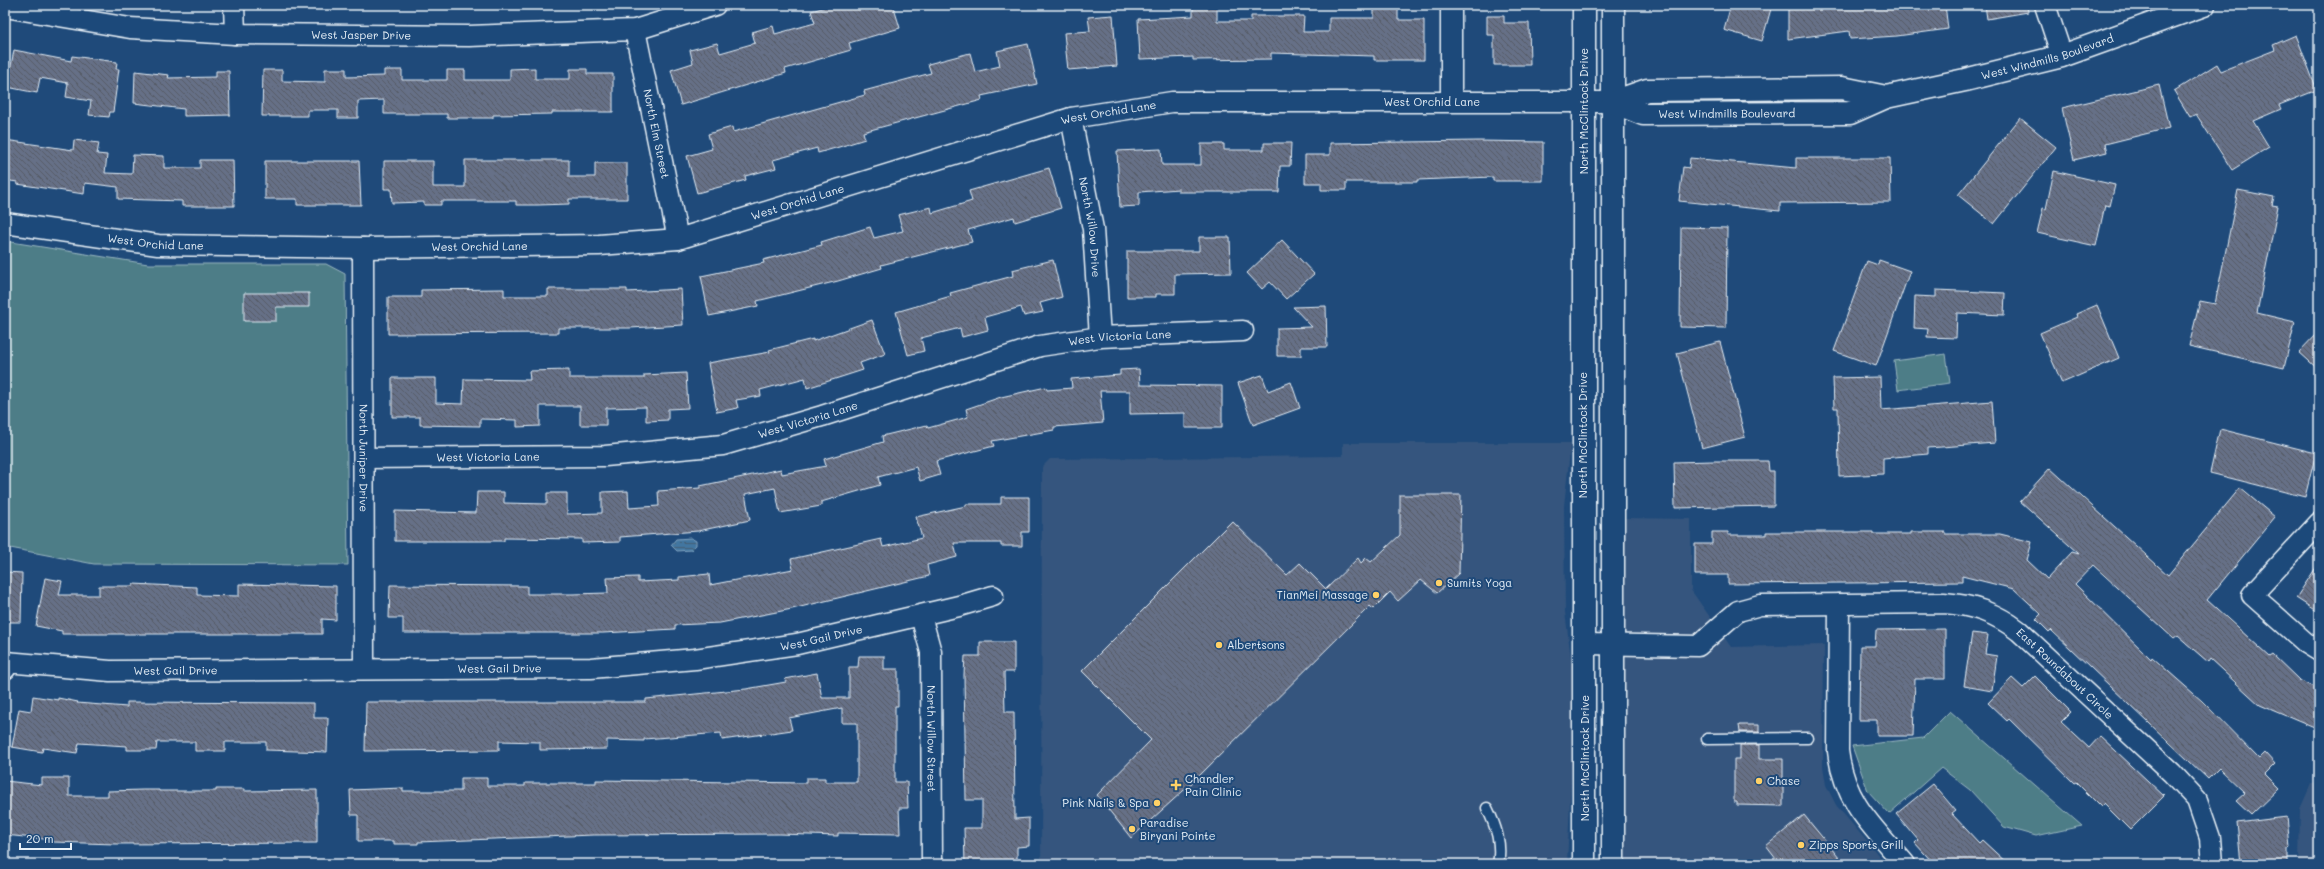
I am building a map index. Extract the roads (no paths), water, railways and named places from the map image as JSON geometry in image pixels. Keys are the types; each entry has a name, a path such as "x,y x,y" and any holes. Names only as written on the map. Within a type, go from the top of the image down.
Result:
{"main road":[{"name":"North McClintock Drive","path":"1584,5 1599,102 1614,644 1613,864"},
{"name":"North McClintock Drive","path":"1584,864 1586,644 1583,513 1599,102 1613,5"},
{"name":"West Windmills Boulevard","path":"1599,102 1643,114 1850,113 1886,97 1965,80 2062,56 2204,5"}],"street":[{"path":"234,5 235,34"},
{"name":"West Jasper Drive","path":"5,7 130,28 235,34 469,36 636,30 716,5"},
{"path":"1451,5 1451,102"},
{"path":"2045,5 2062,56"},
{"name":"North Elm Street","path":"636,30 678,239"},
{"name":"West Orchid Lane","path":"5,222 158,245 363,248 599,245 678,239 1071,118 1172,102 1599,102"},
{"name":"North Willow Drive","path":"1071,118 1093,229 1100,337"},
{"name":"North Juniper Drive","path":"363,248 364,668"},
{"name":"West Victoria Lane","path":"364,458 605,456 723,445 822,416 1040,346 1100,337 1243,332"},
{"path":"2319,523 2252,595 2306,643 2319,651"},
{"name":"West Gail Drive","path":"5,669 6,662 110,671 364,668 591,668 695,659 797,644 921,616 993,596"},
{"name":"East Roundabout Circle","path":"1586,644 1698,646 1738,611 1760,605 1944,603 1962,604 1986,611 2006,621 2172,773 2196,800 2210,838 2212,864"},
{"path":"1839,604 1838,751 1840,769 1845,786 1854,802 1905,864"},
{"name":"North Willow Street","path":"921,616 931,652 932,864"}],"lane":[{"path":"1707,739 1808,738"},
{"path":"1487,808 1496,826 1499,842 1498,864"}],"place":[{"name":"Sumits Yoga","path":"1439,583"},
{"name":"TianMei Massage","path":"1376,595"},
{"name":"Albertsons","path":"1219,645"},
{"name":"Chase","path":"1759,781"},
{"name":"Chandler Pain Clinic","path":"1176,785"},
{"name":"Pink Nails & Spa","path":"1157,803"},
{"name":"Paradise Biryani Pointe","path":"1132,829"},
{"name":"Zipps Sports Grill","path":"1801,845"}]}
